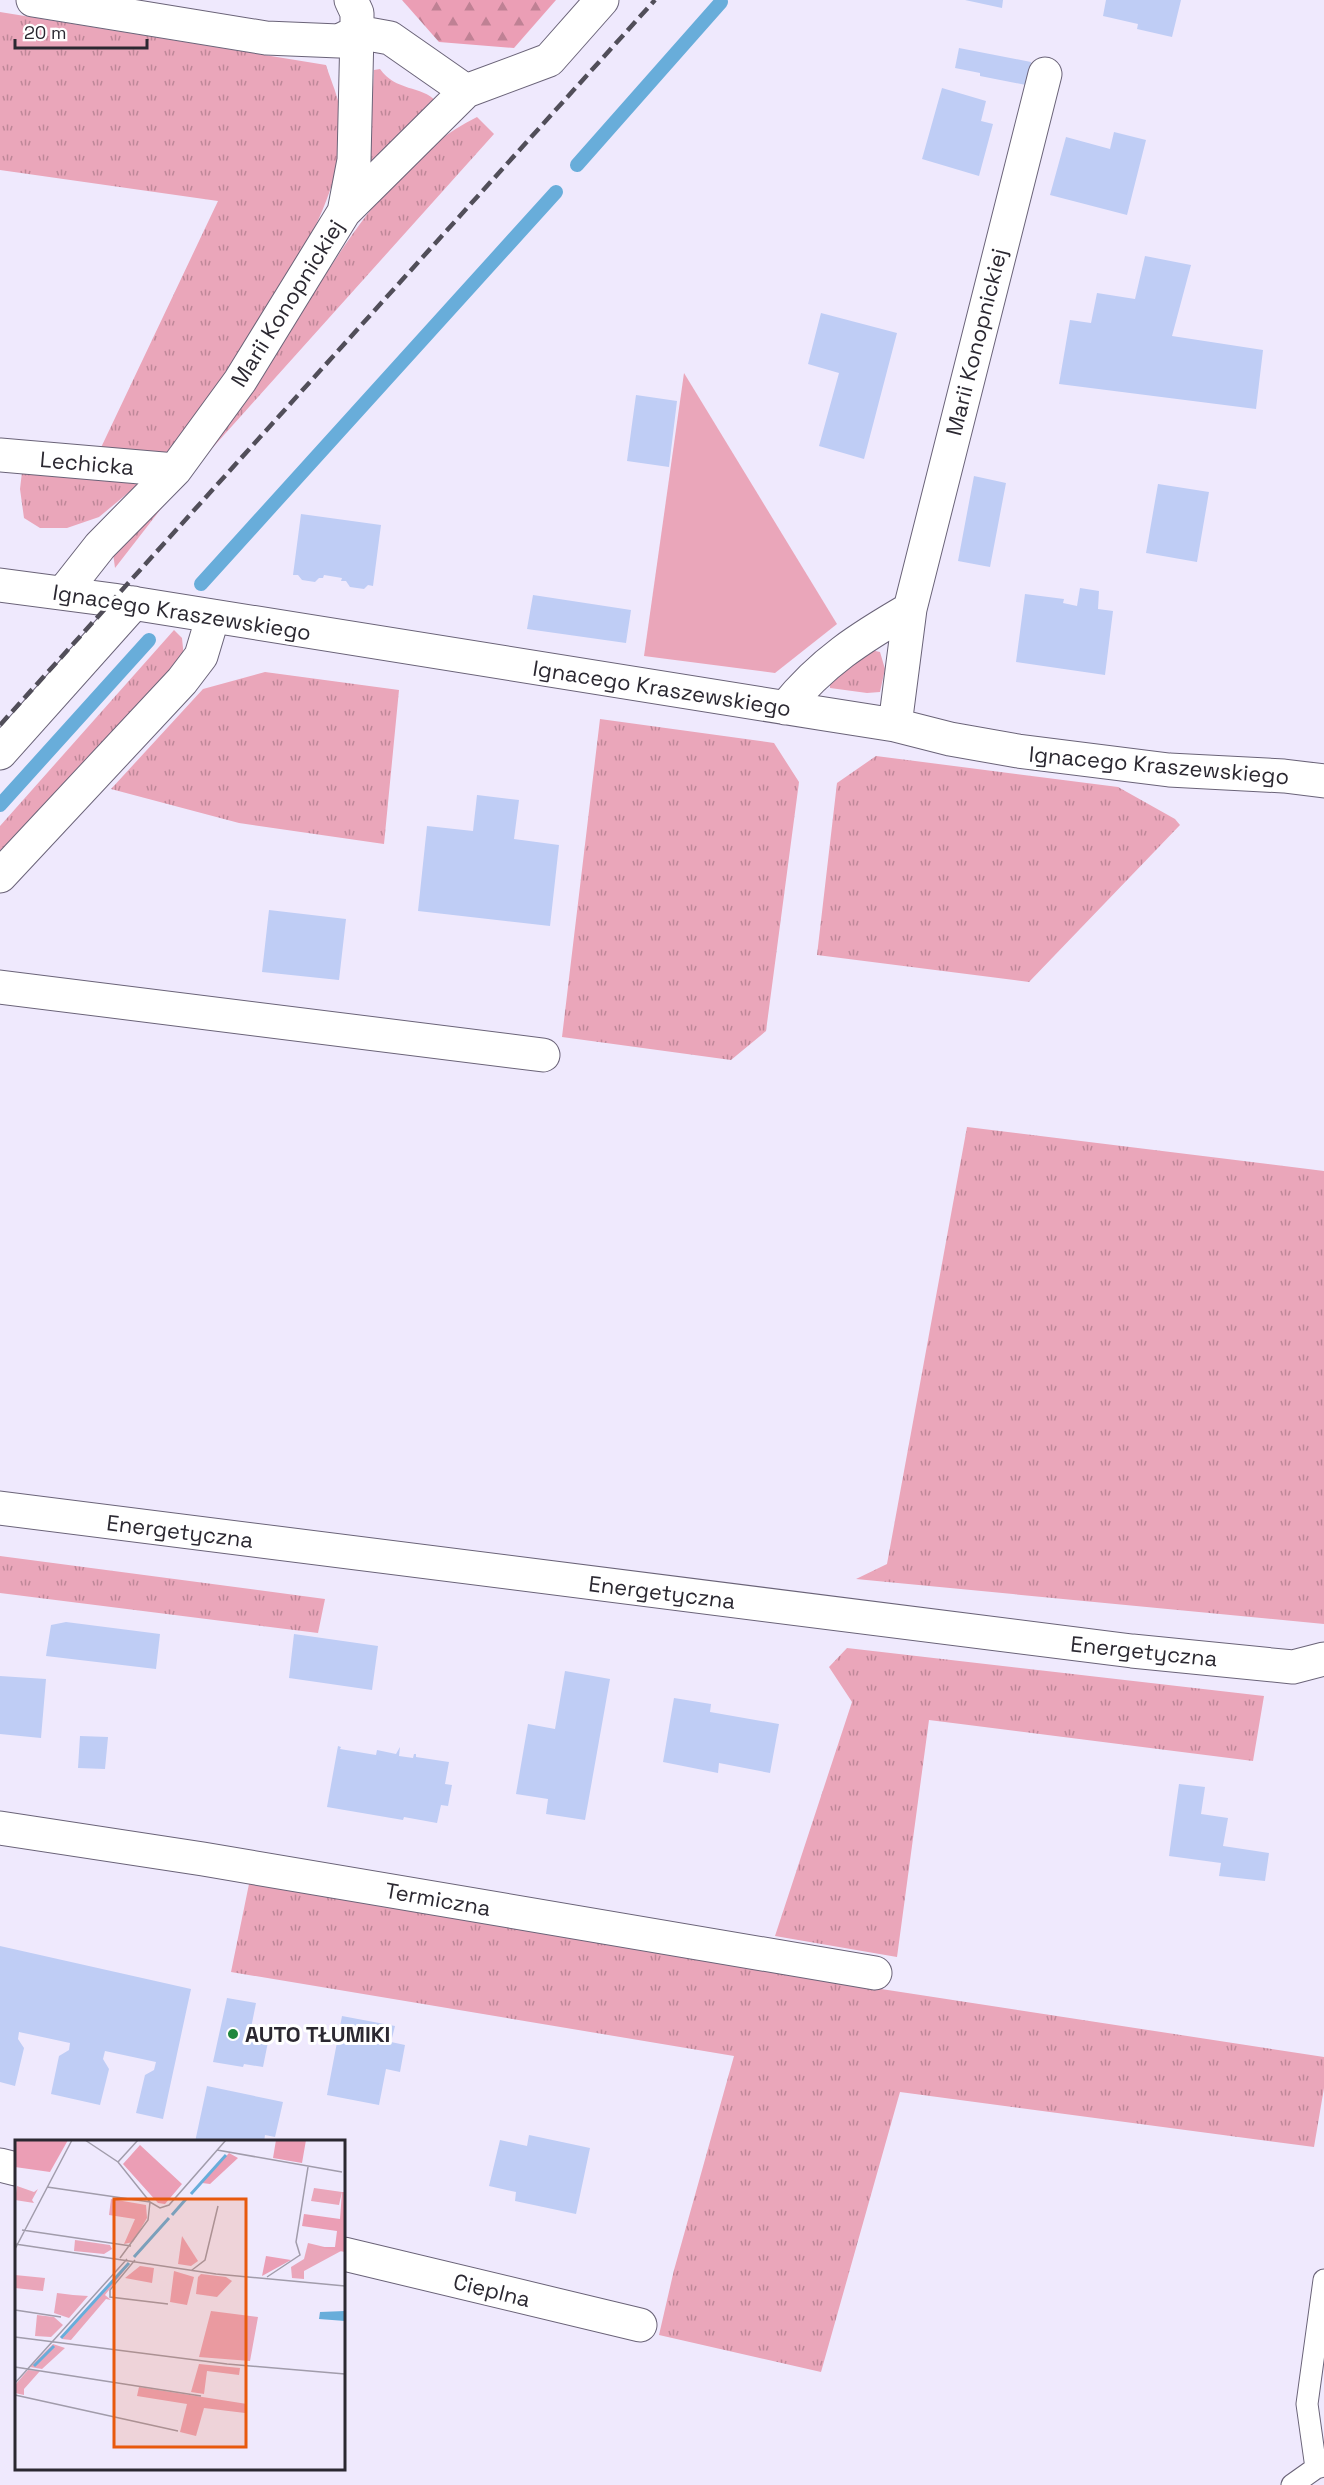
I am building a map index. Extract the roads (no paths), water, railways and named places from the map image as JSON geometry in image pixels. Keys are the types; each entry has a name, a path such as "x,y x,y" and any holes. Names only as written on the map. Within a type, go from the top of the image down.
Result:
{"street":[{"path":"33,0 266,38 339,41 357,32 390,38 466,91"},
{"name":"Marii Konopnickiej","path":"63,593 100,546 175,470 240,381 344,212 354,160 357,12 351,0"},
{"path":"344,212 466,91 549,60 602,0"},
{"name":"Marii Konopnickiej","path":"895,725 910,609 1045,74"},
{"name":"Lechicka","path":"0,455 175,470"},
{"name":"Ignacego Kraszewskiego","path":"0,585 134,603 895,725 1018,751 1169,770 1284,776 1324,781"},
{"path":"0,753 134,603"},
{"path":"785,708 806,681 859,638 910,609"},
{"path":"0,876 182,681 201,656 213,616"},
{"path":"0,987 543,1055"},
{"name":"Energetyczna","path":"0,1508 1132,1651 1293,1667 1324,1659"},
{"name":"Termiczna","path":"0,1828 203,1859 875,1973"},
{"path":"0,2165 15,2169"},
{"name":"Cieplna","path":"345,2254 640,2325"}],"lane":[{"path":"1292,2485 1320,2467 1307,2404 1323,2292"}],"waterway":[{"path":"577,165 721,2"},
{"path":"201,584 556,192"},
{"path":"0,805 149,640"}],"railway":[{"path":"0,725 655,0"}],"place":[{"name":"AUTO TŁUMIKI","path":"233,2034"}]}
